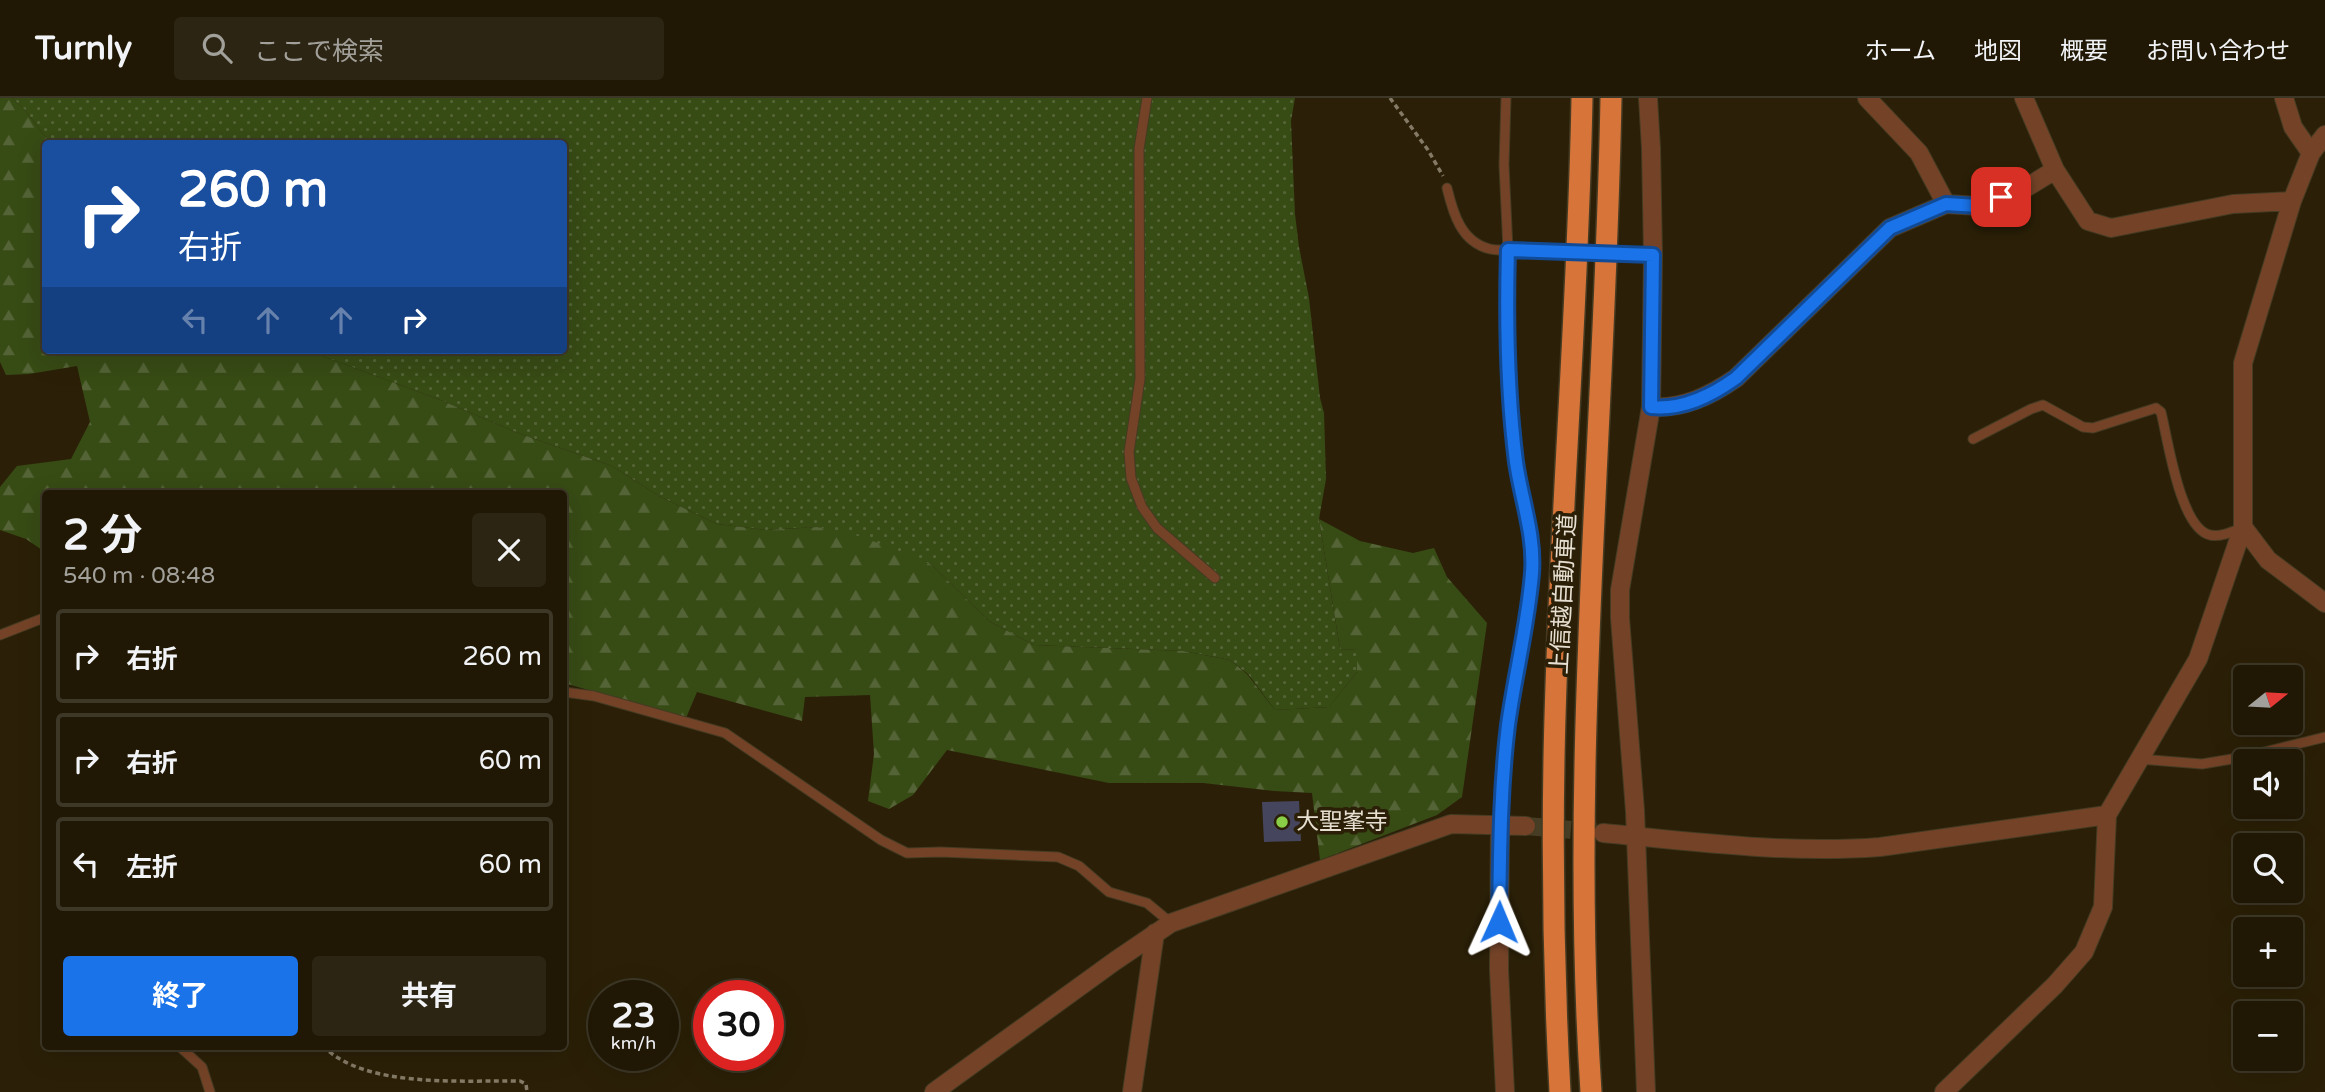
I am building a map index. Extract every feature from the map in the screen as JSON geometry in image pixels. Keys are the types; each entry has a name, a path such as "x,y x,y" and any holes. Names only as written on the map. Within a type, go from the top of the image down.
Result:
{"highway":[{"name":"上信越自動車道","path":"1560,1092 1553,926 1554,757 1577,279 1582,98"},
{"name":"上信越自動車道","path":"1591,1092 1584,924 1584,754 1605,298 1611,98"}],"street":[{"path":"1646,1092 1636,836 1620,590 1651,407 1648,255 1651,148 1648,98"},
{"path":"1867,98 1919,153 1946,204"},
{"path":"2024,98 2055,170 2088,221 2111,228 2233,204 2292,201"},
{"path":"2284,98 2293,127 2311,153"},
{"path":"1944,1092 2055,985 2084,952 2103,907 2107,814 2198,659 2243,527 2243,363 2292,201 2311,153 2325,135"},
{"path":"1651,407 1673,407 1715,393 1736,378 1890,228 1946,204 1978,206 2024,189 2055,170"},
{"path":"2243,527 2268,559 2325,603"},
{"path":"1604,833 1777,849 1847,849 1894,845 2107,814"},
{"path":"934,1092 1171,923 1451,824 1527,826"},
{"path":"1500,824 1499,970 1504,1092"},
{"path":"1132,1092 1155,933"}],"lane":[{"path":"1147,98 1139,149 1140,379 1129,452 1131,478 1142,507 1157,528 1215,578"},
{"path":"1500,824 1508,726 1532,571 1528,521 1517,465 1506,333 1513,250 1504,165 1506,98"},
{"path":"1447,188 1457,223 1465,233 1490,249 1648,255"},
{"path":"1973,439 2043,405 2082,427 2093,428 2156,408 2161,412 2183,502 2195,524 2208,535 2225,535 2243,527"},
{"path":"0,635 42,619"},
{"path":"567,692 594,696 725,733 881,840 907,853 1058,857 1079,866 1109,892 1147,903 1171,923"},
{"path":"2139,759 2202,764 2244,757 2325,737"},
{"path":"183,1050 202,1067 210,1092"}],"path":[{"path":"1390,98 1442,173 1447,188"},
{"path":"326,1050 349,1064 374,1074 402,1078 520,1081 526,1084 527,1092"}],"green space":[{"path":"0,98 12,98 25,110 48,140 42,140 42,354 317,354 438,399 518,433 612,466 659,496 717,524 766,530 817,527 863,537 932,565 989,621 1034,645 1183,651 1230,660 1247,674 1275,710 1329,707 1357,672 1357,650 1340,649 1319,519 1360,541 1413,553 1434,548 1447,577 1487,623 1462,797 1437,815 1320,860 1312,793 1203,783 1109,783 947,750 913,795 889,809 868,801 874,754 870,695 805,697 802,721 697,692 686,718 567,684 567,490 42,490 42,550 26,539 0,530 0,487 17,466 71,459 90,422 77,366 6,375 0,362"},
{"path":"12,98 1295,98 1291,121 1295,214 1324,413 1326,479 1319,519 1340,649 1357,650 1357,672 1329,707 1275,710 1248,674 1230,660 1183,651 1034,645 989,621 932,565 817,527 766,530 717,524 659,496 612,466 518,433 438,399 317,354 567,354 567,140 48,140 25,110"}],"building":[{"name":"大聖峯寺","path":"1299,801 1301,841 1264,842 1262,802"}],"tunnel":[{"path":"1526,826 1596,832"}],"place":[{"name":"大聖峯寺","path":"1282,822"}],"route":[{"path":"1499,922 1500,824 1508,726 1532,571 1528,521 1517,465 1510,397 1506,333 1508,250 1653,255 1651,407 1673,407 1715,393 1736,378 1890,228 1946,204 1978,206 2001,197"}]}
